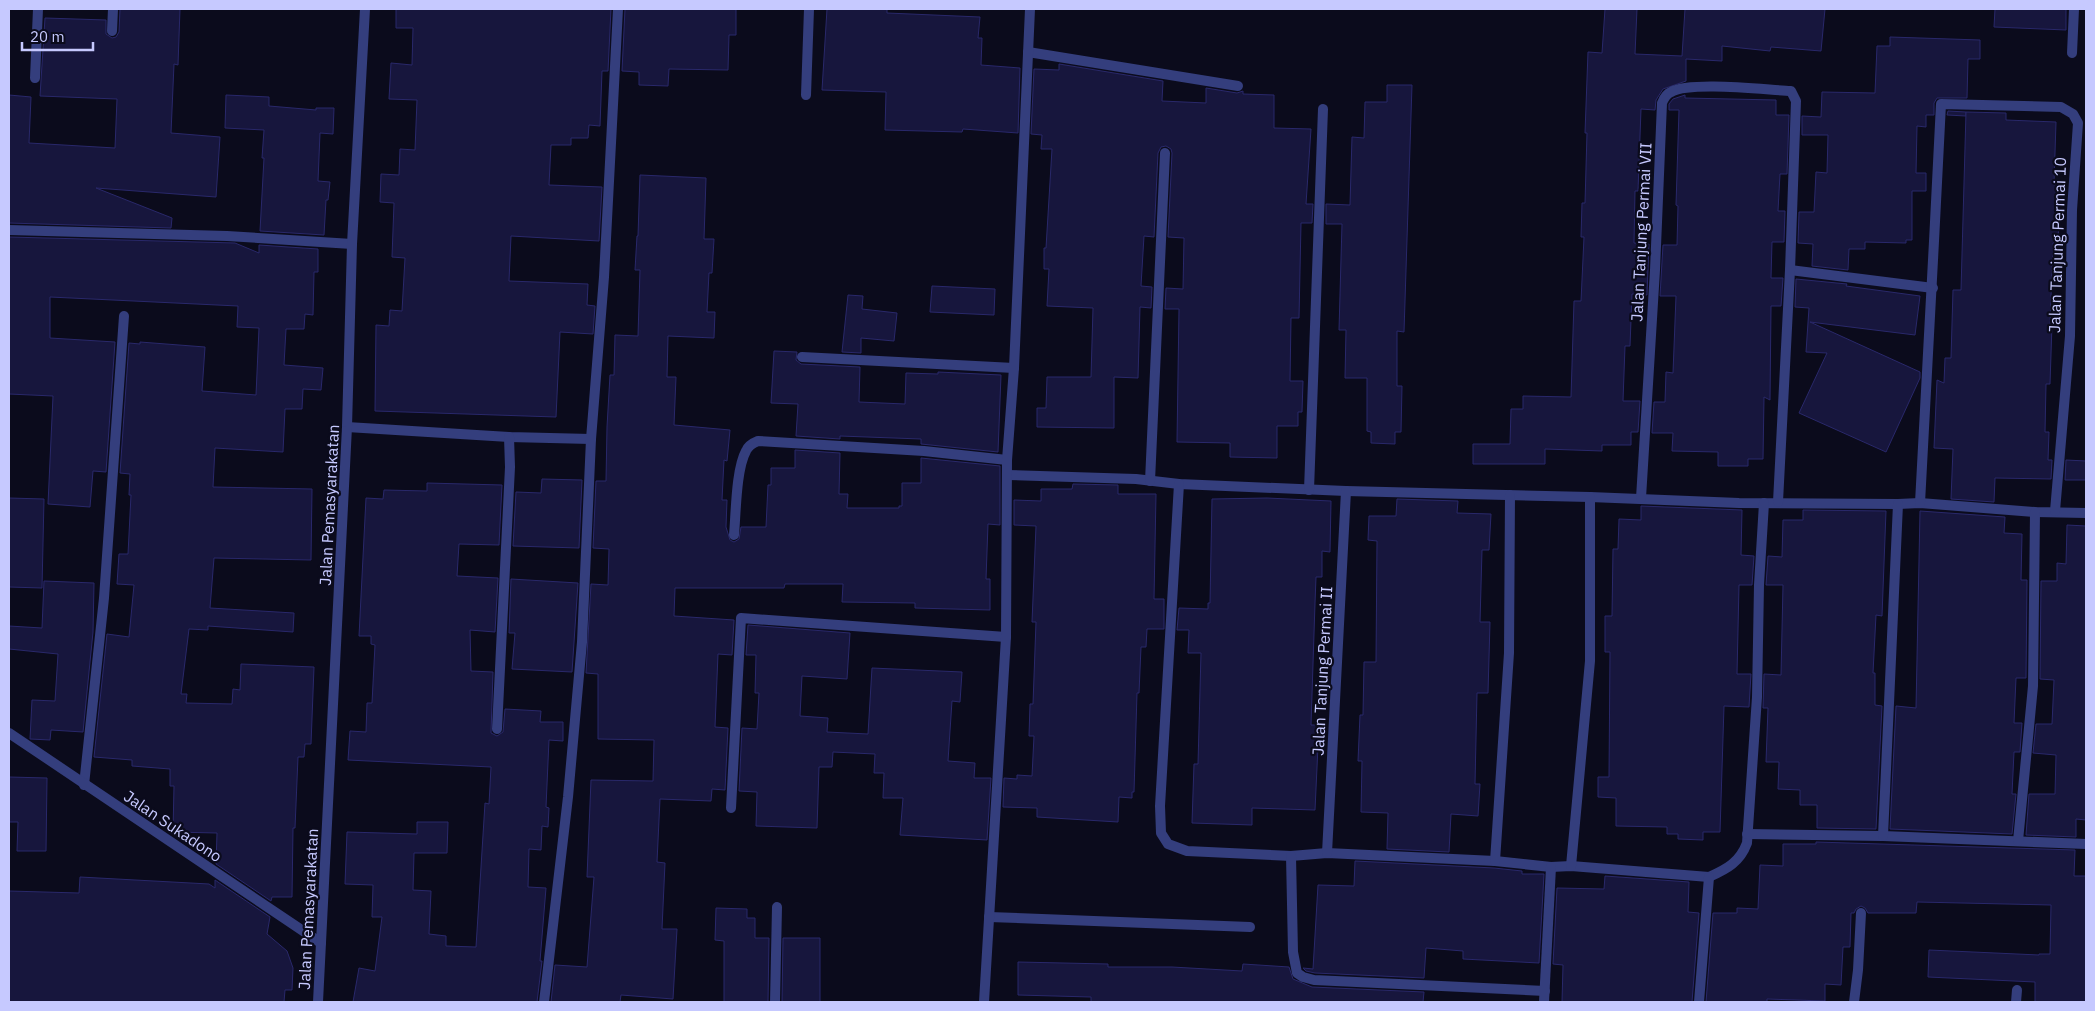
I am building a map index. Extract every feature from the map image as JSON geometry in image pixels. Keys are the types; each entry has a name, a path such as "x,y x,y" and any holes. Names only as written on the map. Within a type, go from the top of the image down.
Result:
{"street":[{"path":"35,78 38,9"},
{"path":"112,31 113,9"},
{"name":"Jalan Pemasyarakatan","path":"318,1002 348,427 352,244 365,9"},
{"path":"544,1002 568,797 582,642 590,439 604,277 618,9"},
{"path":"806,95 809,9"},
{"path":"984,1002 1006,637 1007,475 1014,368 1030,9"},
{"path":"2072,53 2074,9"},
{"path":"1028,52 1238,86"},
{"name":"Jalan Tanjung Permai VII","path":"1641,498 1655,270 1662,103 1672,91 1694,87 1791,91 1796,101 1797,110 1790,270"},
{"name":"Jalan Tanjung Permai 10","path":"1933,288 1941,104 2061,107 2073,114 2078,123 2072,210 2070,336 2055,511"},
{"path":"1309,490 1323,109"},
{"path":"1150,481 1165,153"},
{"path":"9,230 227,236 352,244"},
{"path":"1778,502 1790,270 1933,288 1920,503"},
{"path":"84,784 104,598 124,316"},
{"path":"802,357 1014,368"},
{"path":"348,427 509,437 590,439"},
{"path":"497,730 510,477 509,437"},
{"path":"734,535 741,464 751,444 758,441 924,451 1008,460"},
{"path":"1007,475 1309,490 1590,496 1764,503 1920,503 2086,514"},
{"path":"1179,484 1160,806 1161,833 1168,844 1187,851 1291,856 1328,853 1495,861 1709,877 1730,868 1739,859 1747,843 1756,697 1758,585 1764,503"},
{"name":"Jalan Tanjung Permai II","path":"1328,853 1346,491"},
{"path":"1495,861 1509,653 1510,495"},
{"path":"1571,866 1590,661 1590,496"},
{"path":"1883,836 1898,504"},
{"path":"2018,841 2033,686 2035,512"},
{"path":"731,808 741,618 1006,637"},
{"name":"Jalan Sukadono","path":"9,733 321,943"},
{"path":"1747,834 1883,836 2086,844"},
{"path":"1291,856 1293,952 1297,972 1303,977 1314,980 1545,991"},
{"path":"1544,1002 1551,866"},
{"path":"1699,1002 1709,877"},
{"path":"775,1002 777,907"},
{"path":"1854,1002 1861,913"},
{"path":"989,917 1250,927"},
{"path":"2016,990 2016,1002"}],"building":[{"path":"120,9 180,9 178,65 174,64 171,133 220,137 216,197 96,188 172,218 171,228 9,223 9,95 31,97 29,143 115,148 117,99 40,96 45,18 106,20 106,34 112,38 116,37 119,32"},
{"path":"396,9 611,9 608,71 602,71 600,126 589,125 588,138 571,138 571,145 551,145 549,185 602,187 599,241 511,236 509,281 588,284 587,305 595,306 593,334 560,332 556,417 375,411 376,325 389,326 390,310 402,311 405,258 392,257 394,203 380,202 381,174 399,175 400,149 415,150 417,100 389,99 391,63 412,65 413,28 396,28"},
{"path":"625,9 736,9 736,35 729,35 728,70 669,69 668,86 639,85 639,72 622,71"},
{"path":"827,9 887,9 887,13 980,17 978,38 982,38 981,65 1020,68 1018,133 963,129 962,132 885,130 886,92 822,90"},
{"path":"1605,9 1637,9 1635,54 1682,56 1685,9 1825,9 1821,51 1771,47 1770,51 1722,46 1722,61 1686,59 1686,81 1663,89 1656,100 1655,110 1641,109 1638,191 1635,191 1634,243 1649,244 1647,295 1632,294 1630,346 1625,346 1623,401 1640,401 1638,432 1631,432 1631,445 1602,445 1602,451 1545,449 1545,464 1473,464 1473,444 1510,444 1511,409 1523,409 1523,396 1571,397 1574,301 1581,301 1584,237 1581,237 1582,203 1585,203 1588,52 1602,53"},
{"path":"1995,9 2066,9 2066,30 1994,27"},
{"path":"1890,37 1980,40 1980,59 1968,59 1967,98 1937,98 1934,103 1934,115 1926,115 1926,127 1917,126 1916,173 1926,173 1926,191 1912,191 1912,240 1906,240 1906,243 1865,242 1865,249 1849,249 1848,270 1812,266 1813,244 1798,243 1799,212 1814,212 1816,172 1827,173 1828,135 1802,135 1802,116 1821,117 1822,92 1875,93 1877,46 1890,46"},
{"path":"1059,64 1163,81 1162,101 1206,103 1206,88 1237,93 1243,91 1243,94 1274,95 1274,128 1311,129 1306,204 1313,204 1312,223 1301,223 1299,318 1291,318 1290,381 1303,381 1302,412 1298,412 1298,426 1277,426 1277,458 1230,457 1230,443 1177,442 1179,309 1165,309 1166,288 1183,289 1184,238 1168,237 1172,153 1171,149 1166,146 1161,147 1158,153 1154,237 1144,236 1141,286 1152,287 1151,308 1140,307 1138,378 1114,377 1114,428 1037,427 1037,408 1046,408 1047,377 1091,377 1093,308 1047,306 1049,269 1044,269 1044,248 1046,248 1052,149 1041,149 1042,135 1031,134 1034,69 1059,70"},
{"path":"1387,85 1412,85 1404,332 1397,331 1397,386 1402,386 1401,432 1395,432 1395,444 1371,443 1371,432 1367,431 1367,378 1345,378 1346,330 1339,330 1342,224 1326,224 1326,204 1350,205 1352,137 1364,138 1365,102 1387,102"},
{"path":"226,95 269,97 269,106 316,110 316,108 334,108 333,134 320,133 318,181 330,182 328,200 326,200 324,235 260,231 264,130 225,128"},
{"path":"1685,95 1685,98 1776,100 1776,115 1789,115 1787,174 1780,174 1778,211 1785,211 1784,242 1772,242 1771,278 1783,278 1781,306 1771,306 1770,400 1764,397 1763,459 1748,459 1748,466 1718,466 1718,452 1672,451 1673,433 1652,433 1654,402 1665,402 1666,372 1673,373 1676,296 1660,296 1663,245 1677,245 1678,206 1676,205 1679,110 1669,110 1669,104 1673,99"},
{"path":"1948,111 1966,112 1966,116 1947,115"},
{"path":"1966,112 2006,113 2006,120 2056,122 2054,183 2059,183 2057,217 2059,217 2058,243 2053,243 2050,384 2046,384 2045,432 2049,432 2048,460 2052,460 2051,479 1995,478 1994,502 1951,499 1953,449 1934,448 1937,380 1944,383 1945,358 1951,358 1953,290 1961,290"},
{"path":"640,175 706,178 704,239 714,239 712,273 709,273 707,312 715,312 714,338 668,336 667,377 676,377 674,425 730,430 727,461 724,460 722,500 727,500 726,527 730,540 734,542 739,539 741,527 766,527 768,485 771,485 771,468 795,468 795,450 840,453 839,494 848,494 847,508 899,508 899,506 902,506 902,483 921,483 921,458 1000,466 1000,525 988,524 986,579 990,579 990,610 915,608 915,603 842,602 843,584 785,584 784,588 675,588 674,616 734,620 732,655 718,654 715,727 728,728 725,790 712,789 711,801 660,799 657,862 665,863 662,929 677,929 673,999 621,995 620,1002 551,1002 555,965 587,967 594,877 587,877 591,780 653,781 654,740 598,739 598,674 586,673 591,584 608,585 609,549 593,548 596,481 606,481 610,375 614,375 615,335 638,336 640,270 635,270"},
{"path":"9,237 235,243 259,253 259,245 318,249 318,272 314,272 313,315 305,314 304,329 286,329 284,365 323,368 321,390 303,389 302,409 285,409 283,452 215,448 213,487 312,489 311,560 214,558 210,608 294,613 293,632 208,626 208,630 189,629 181,694 187,694 186,703 232,704 233,689 240,690 241,664 314,667 311,744 305,744 304,757 298,757 295,828 293,828 292,897 272,897 271,901 216,864 217,833 173,832 174,786 170,786 170,769 132,766 132,760 94,757 107,634 129,637 134,585 117,584 119,554 128,554 131,495 129,495 130,474 120,473 129,343 140,344 140,342 205,347 202,391 256,395 259,328 237,327 238,306 50,297 50,338 115,342 106,472 93,471 90,507 48,504 53,396 9,394"},
{"path":"1796,279 1847,284 1846,286 1920,296 1915,335 1810,322 1920,372 1920,378 1886,452 1799,413 1827,353 1806,352 1809,308 1795,307"},
{"path":"932,286 995,289 994,315 930,312"},
{"path":"848,295 863,296 862,309 897,313 894,341 861,338 861,353 842,352"},
{"path":"774,351 797,352 796,360 801,364 860,367 859,402 905,404 906,373 938,374 938,372 1001,375 998,452 921,444 921,439 840,436 840,439 796,436 798,404 771,403"},
{"path":"2066,460 2086,461 2086,480 2065,480"},
{"path":"542,479 582,480 579,548 513,546 516,492 541,493"},
{"path":"427,483 502,485 499,545 459,544 457,576 498,578 495,632 470,630 471,671 493,672 491,733 497,736 503,732 505,709 541,711 540,722 563,722 563,741 549,740 546,807 549,808 548,827 542,826 541,850 529,849 528,887 546,888 540,961 542,961 537,1002 353,1002 359,968 375,971 382,917 372,917 373,885 345,884 347,832 417,834 417,822 448,822 447,853 414,853 413,890 431,891 429,934 446,936 446,946 476,947 485,803 489,804 491,767 348,760 350,731 366,732 367,703 372,703 375,645 371,644 371,636 359,636 366,498 383,499 384,490 427,491"},
{"path":"1073,484 1118,485 1118,494 1156,494 1154,599 1164,599 1164,629 1147,629 1146,647 1141,647 1139,693 1137,693 1134,792 1132,792 1132,798 1119,797 1118,822 1037,817 1037,808 1003,807 1004,778 1017,779 1017,775 1032,776 1034,736 1029,736 1030,704 1033,704 1036,622 1032,622 1036,526 1014,525 1014,500 1041,501 1041,489 1072,489"},
{"path":"9,498 44,499 42,588 9,587"},
{"path":"1267,498 1331,501 1330,552 1322,551 1322,577 1316,577 1311,725 1319,725 1315,810 1252,808 1252,825 1192,823 1194,764 1198,764 1201,653 1188,653 1189,630 1177,630 1179,608 1208,609 1208,603 1210,603 1212,499"},
{"path":"1397,499 1458,501 1457,513 1491,514 1489,550 1482,550 1480,622 1490,622 1488,693 1477,693 1475,784 1480,784 1478,816 1451,814 1449,852 1387,849 1388,813 1361,812 1362,761 1358,761 1360,715 1363,715 1364,662 1376,662 1377,541 1368,540 1369,516 1396,516"},
{"path":"1641,506 1742,510 1741,555 1754,556 1752,585 1739,585 1737,674 1751,674 1749,707 1724,706 1720,832 1703,832 1703,840 1678,839 1678,834 1667,834 1667,827 1616,826 1616,798 1598,797 1598,777 1609,777 1610,652 1605,652 1605,616 1612,616 1613,549 1618,549 1619,519 1641,520"},
{"path":"1803,510 1886,511 1882,616 1876,615 1873,673 1875,673 1875,705 1882,706 1876,829 1817,828 1817,805 1800,805 1800,790 1778,789 1779,762 1766,762 1768,708 1763,708 1764,674 1781,675 1783,585 1766,585 1768,556 1782,557 1783,520 1803,520"},
{"path":"1920,511 2005,517 2004,533 2022,534 2021,580 2027,580 2026,678 2016,678 2014,723 2022,723 2020,752 2014,752 2012,794 2016,794 2012,834 1890,829 1896,706 1916,708"},
{"path":"2067,525 2086,526 2086,820 2076,819 2076,837 2026,835 2029,794 2055,794 2056,755 2033,753 2036,724 2052,724 2054,680 2040,679 2041,581 2057,581 2057,563 2066,564"},
{"path":"511,579 578,583 572,672 512,669 515,633 509,633"},
{"path":"44,581 94,583 93,632 83,732 51,730 50,740 30,739 32,700 55,701 58,654 9,649 9,626 42,628"},
{"path":"748,625 850,633 847,679 802,676 800,716 828,718 827,732 868,734 872,668 962,672 960,702 952,701 948,761 975,763 974,778 991,778 987,840 900,835 903,798 883,798 884,773 874,773 875,754 833,752 832,767 819,767 817,828 756,826 757,792 739,791 742,728 757,729 759,693 755,693 756,655 746,655"},
{"path":"9,777 47,778 46,851 17,851 18,822 9,822"},
{"path":"1816,842 2075,850 2074,876 2086,876 2086,1002 2035,1002 2035,982 1928,977 1929,950 2050,954 2051,905 1917,902 1916,913 1868,913 1861,906 1854,913 1851,913 1850,947 1843,947 1841,985 1825,984 1825,1001 1767,999 1767,1002 1706,1002 1713,913 1737,913 1737,908 1758,909 1760,865 1783,866 1783,844 1816,844"},
{"path":"1355,861 1494,868 1522,871 1522,874 1544,874 1539,963 1463,959 1463,951 1426,948 1424,978 1306,971 1303,968 1313,969 1318,885 1354,886"},
{"path":"1605,876 1689,882 1688,912 1699,913 1692,1002 1562,1002 1563,965 1553,964 1557,888 1604,889"},
{"path":"80,877 209,884 215,888 215,880 270,917 267,934 287,951 293,968 292,990 285,990 284,1002 9,1002 9,891 79,893"},
{"path":"716,908 747,909 747,918 755,918 755,938 769,938 768,1002 724,1002 724,941 715,940"},
{"path":"783,938 820,938 820,1002 782,1002"},
{"path":"1018,962 1108,964 1108,967 1172,967 1242,971 1243,964 1289,967 1293,979 1312,987 1424,992 1423,1002 1091,1002 1091,997 1018,995"}]}
